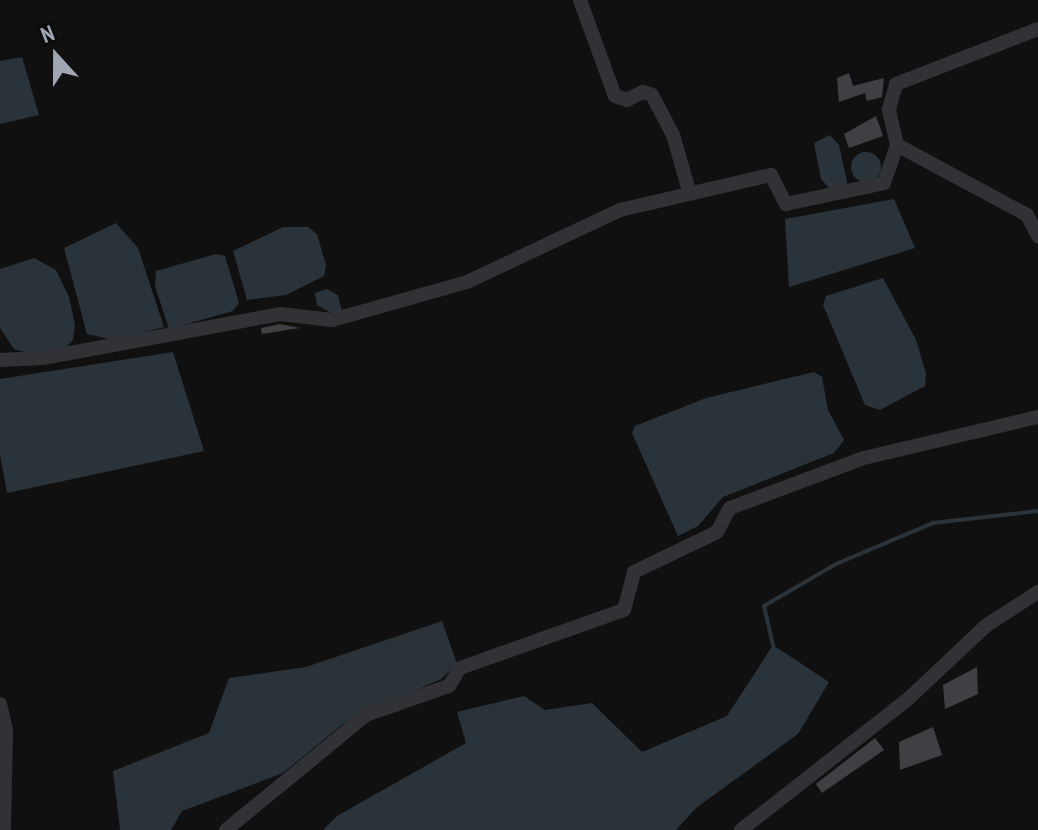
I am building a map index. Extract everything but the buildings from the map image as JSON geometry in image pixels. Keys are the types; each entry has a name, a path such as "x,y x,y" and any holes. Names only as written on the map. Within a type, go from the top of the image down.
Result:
{"street":[{"path":"580,0 615,96 627,100 643,92 652,95 673,135 690,194"},
{"path":"0,360 43,358 280,314 332,320 467,282 620,210 771,175 786,204 832,197 884,183 897,145 889,109 896,84 1038,29"},
{"path":"897,145 1027,215 1038,236"},
{"path":"226,830 366,715 449,686 460,668 624,610 634,572 717,532 730,508 864,458 1038,417"},
{"path":"741,830 907,700 987,625 1038,592"},
{"path":"0,704 6,731 4,830"}],"shaded area":[{"path":"22,57 39,115 0,124 0,61"},
{"path":"830,135 839,145 848,186 829,188 821,179 814,143"},
{"path":"866,152 876,157 881,167 876,177 866,182 856,177 851,167 856,157"},
{"path":"894,199 915,248 789,287 785,219"},
{"path":"116,223 138,248 164,327 113,340 87,334 64,248"},
{"path":"283,227 308,227 317,234 326,265 324,276 286,295 247,300 233,251"},
{"path":"216,254 225,256 239,303 233,311 169,329 155,286 156,271"},
{"path":"34,258 56,270 69,297 75,325 73,340 64,349 31,354 14,349 0,328 0,269"},
{"path":"883,278 916,340 926,373 925,386 880,410 865,405 823,305 826,296"},
{"path":"327,289 338,295 342,311 334,315 317,305 315,293"},
{"path":"173,352 204,451 7,493 0,455 0,379"},
{"path":"814,372 822,377 828,410 844,440 834,453 723,497 698,526 678,536 632,433 635,426 706,398"},
{"path":"442,621 457,664 441,679 344,723 283,773 182,811 171,830 120,830 113,771 209,733 229,678 306,667"},
{"path":"773,645 829,682 798,734 696,808 676,830 323,830 337,816 466,743 457,712 524,696 545,710 592,703 642,752 727,716"}],"waterway":[{"path":"773,645 764,606 836,564 933,523 1038,511"}]}
